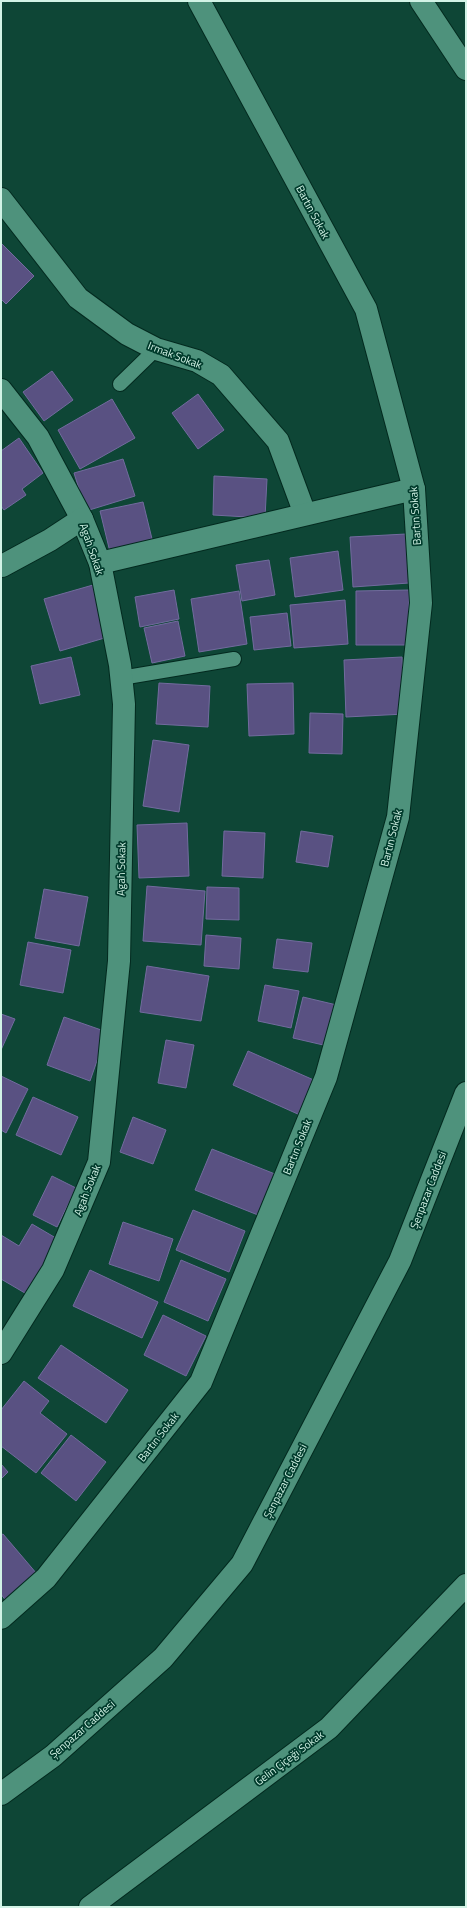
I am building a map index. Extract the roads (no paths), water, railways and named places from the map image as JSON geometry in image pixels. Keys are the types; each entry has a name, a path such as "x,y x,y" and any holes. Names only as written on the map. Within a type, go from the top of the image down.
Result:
{"street":[{"name":"Bartın Sokak","path":"1,1618 46,1578 202,1382 326,1077 398,817 421,603 414,489 366,309 199,1"},
{"path":"421,1 466,70"},
{"name":"Irmak Sokak","path":"1,199 78,298 127,334 156,349 197,361 221,375 278,441 305,514"},
{"name":"Agah Sokak","path":"1,390 38,437 82,519 100,563 121,678 124,704 119,961 98,1162 53,1270 1,1353"},
{"path":"100,563 414,489"},
{"path":"1,566 50,540 82,519"},
{"name":"Şenpazar Caddesi","path":"1,1794 53,1756 163,1658 242,1564 400,1261 466,1093"},
{"name":"Gelin Çiçeği Sokak","path":"90,1907 330,1728 466,1585"}],"lane":[{"path":"120,384 156,349"},
{"path":"121,678 234,659"}]}
